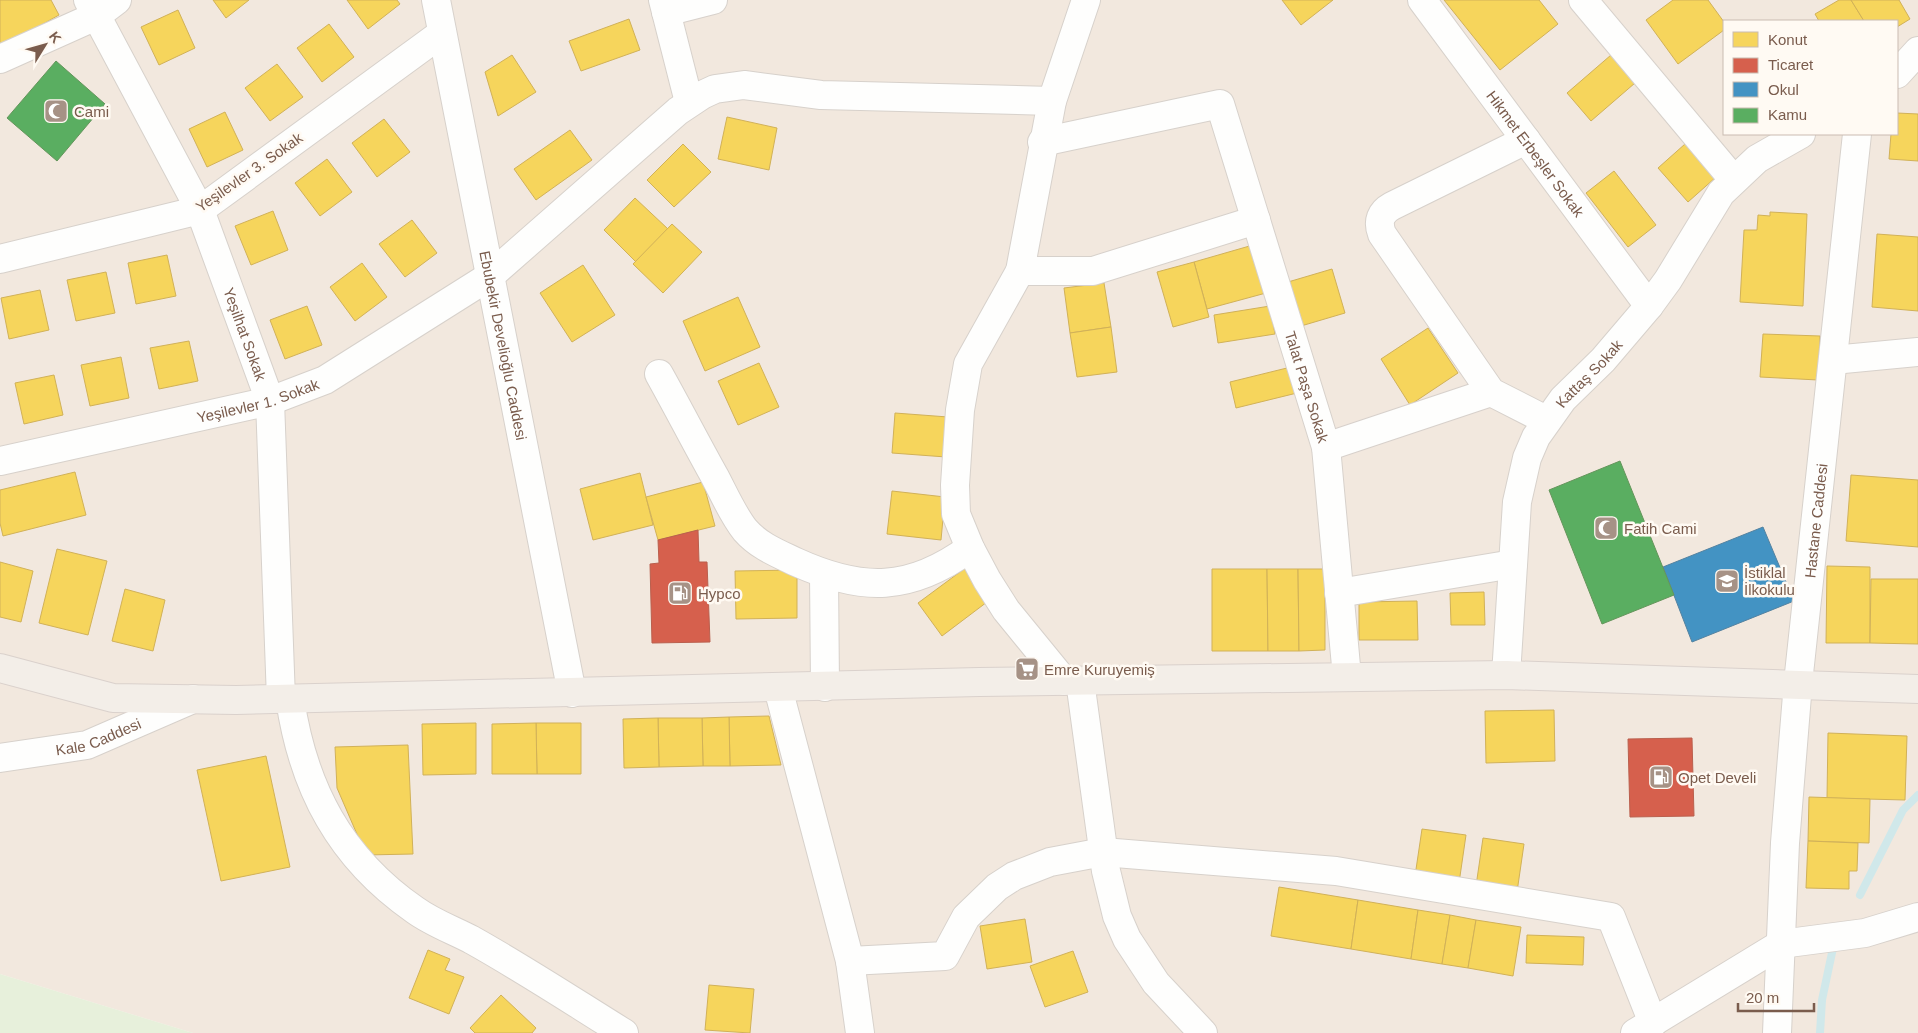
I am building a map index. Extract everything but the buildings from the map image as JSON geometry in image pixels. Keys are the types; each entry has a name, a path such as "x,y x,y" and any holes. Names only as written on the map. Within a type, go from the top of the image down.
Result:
{"main road":[{"path":"0,668 113,698 193,699 286,699 1072,681 1506,675 1798,683 1918,689"},
{"path":"1798,683 1918,676"}],"street":[{"name":"Ebubekir Develioğlu Caddesi","path":"436,0 572,693"},
{"path":"689,102 664,6 713,0"},
{"path":"1086,0 1052,101 1042,142 1020,271 968,364 960,410 956,514 970,548 1006,610 1072,681 1110,894 1127,939 1156,983 1203,1033"},
{"name":"Hikmet Erbeşler Sokak","path":"1422,0 1649,306"},
{"path":"1583,0 1733,179"},
{"path":"0,59 101,5"},
{"name":"Yeşilhat Sokak","path":"101,5 200,210 270,402 286,699 315,793 330,821 348,848 368,872 416,912 472,940 624,1033"},
{"name":"Yeşilevler 3. Sokak","path":"0,259 200,210 442,33"},
{"path":"1898,73 1918,51"},
{"name":"Yeşilevler 1. Sokak","path":"0,461 270,402 325,380 490,276 689,102 715,90 744,84 821,95 1052,101"},
{"name":"Talat Paşa Sokak","path":"1042,142 1220,104 1326,447 1347,677"},
{"name":"Kattaş Sokak","path":"1506,675 1520,480 1527,458 1546,420 1563,399 1620,342 1649,306 1688,248 1706,215 1733,179 1757,159 1799,135"},
{"name":"Hastane Caddesi","path":"1777,1033 1785,843 1798,683 1857,135"},
{"path":"1526,140 1392,206 1385,210 1379,223 1382,234 1491,392 1546,420"},
{"path":"1020,271 1093,271 1256,220"},
{"path":"1833,360 1918,352"},
{"path":"659,374 744,528 766,548 824,574 860,582 897,581 936,570 970,548"},
{"path":"1326,447 1491,392"},
{"path":"1339,592 1513,564"},
{"path":"824,574 825,687"},
{"path":"778,688 850,961 860,1033"},
{"name":"Kale Caddesi","path":"0,758 87,745 193,699"},
{"path":"850,961 945,956 966,917 997,887 1014,876 1041,865 1103,852 1336,871 1611,916 1644,1028 1781,944 1865,933 1918,917"}],"shaded area":[{"path":"0,0 1918,0 1918,1033 193,1033 0,974"}],"green space":[{"path":"0,974 193,1033 0,1033"}],"waterway":[{"path":"1860,895 1903,810 1918,795"},
{"path":"1820,1033 1822,1000 1833,948"}],"place":[{"name":"Cami","path":"56,111"},
{"name":"Fatih Cami","path":"1606,528"},
{"name":"İstiklal İlkokulu","path":"1727,581"},
{"name":"Hypco","path":"680,593"},
{"name":"Emre Kuruyemiş","path":"1027,669"},
{"name":"Opet Develi","path":"1661,777"}]}
